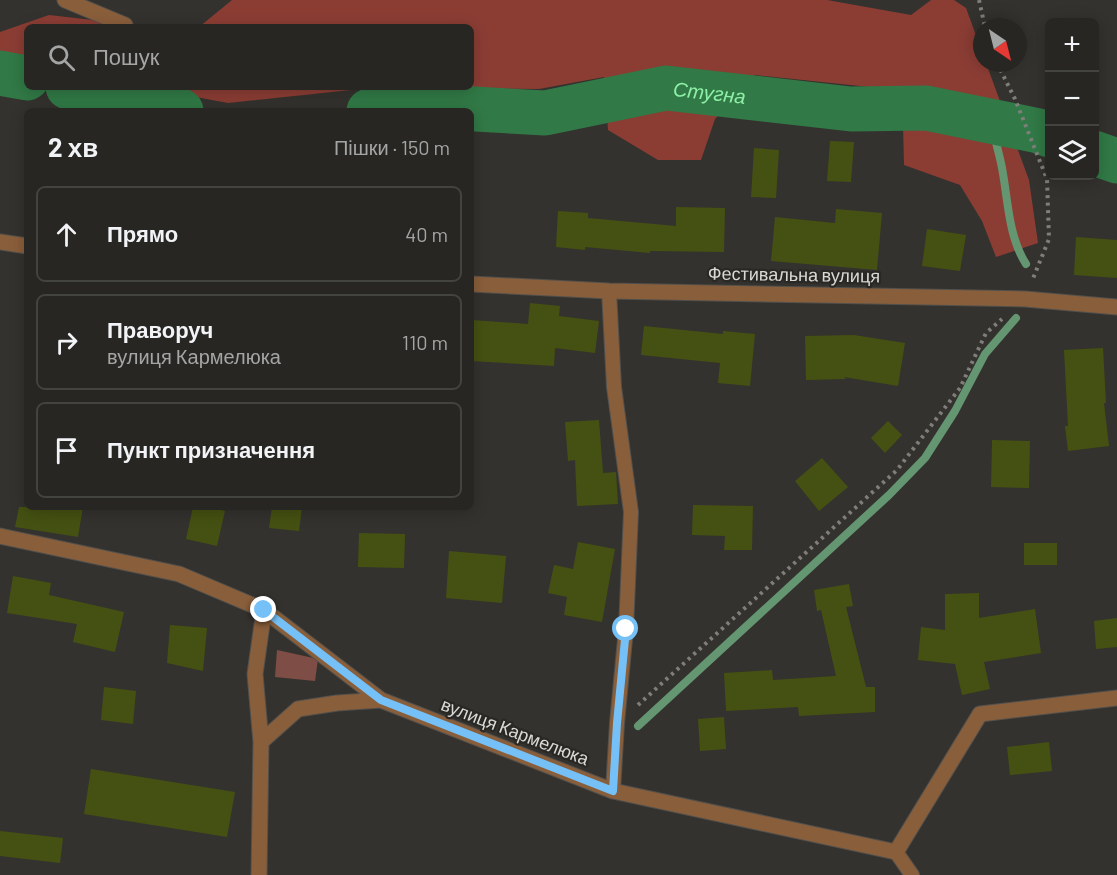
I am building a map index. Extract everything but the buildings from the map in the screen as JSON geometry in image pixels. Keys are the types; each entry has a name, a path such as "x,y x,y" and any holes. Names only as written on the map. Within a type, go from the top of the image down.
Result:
{"street":[{"path":"65,0 123,24"},
{"path":"0,242 24,246"},
{"name":"Фестивальна вулиця","path":"474,284 609,291 1025,298 1117,307"},
{"name":"вулиця Кармелюка","path":"0,536 179,574 264,610 381,700 613,791 896,852"},
{"path":"259,875 261,742 255,674 264,610"},
{"path":"896,852 980,714 1117,698"},
{"path":"261,742 298,709 381,700"}],"lane":[{"path":"609,291 614,387 631,512 626,629 613,791"},
{"path":"896,852 912,875"}],"path":[{"path":"979,0 983,18"},
{"path":"617,723 897,470 960,388 986,333 1025,298 1049,239 1047,179 1001,72"}],"shaded area":[{"path":"232,0 827,0 911,15 931,0 954,0 966,8 973,27 973,72 989,72 1029,180 1038,243 996,257 982,221 960,185 904,165 903,123 879,88 755,75 715,119 701,160 658,160 608,130 604,77 539,89 474,89 474,24 203,24"},
{"path":"49,15 128,24 24,24 24,69 0,58 0,32"},
{"path":"158,90 351,90 228,103"},
{"path":"277,650 318,659 315,681 275,677"}],"waterway":[{"name":"Стугна","path":"0,73 24,77"},
{"name":"Стугна","path":"474,109 545,113 666,88 851,109 926,108 1045,133"},
{"name":"Стугна","path":"82,90 167,108"},
{"name":"Стугна","path":"386,108 403,105 456,108"},
{"path":"991,121 1002,168 1012,229 1026,264"},
{"name":"Стугна","path":"1099,155 1117,161"},
{"path":"638,726 889,495 925,458 955,411 985,354 1016,318"}],"route":[{"path":"264,610 381,700 613,791 626,629"}]}
